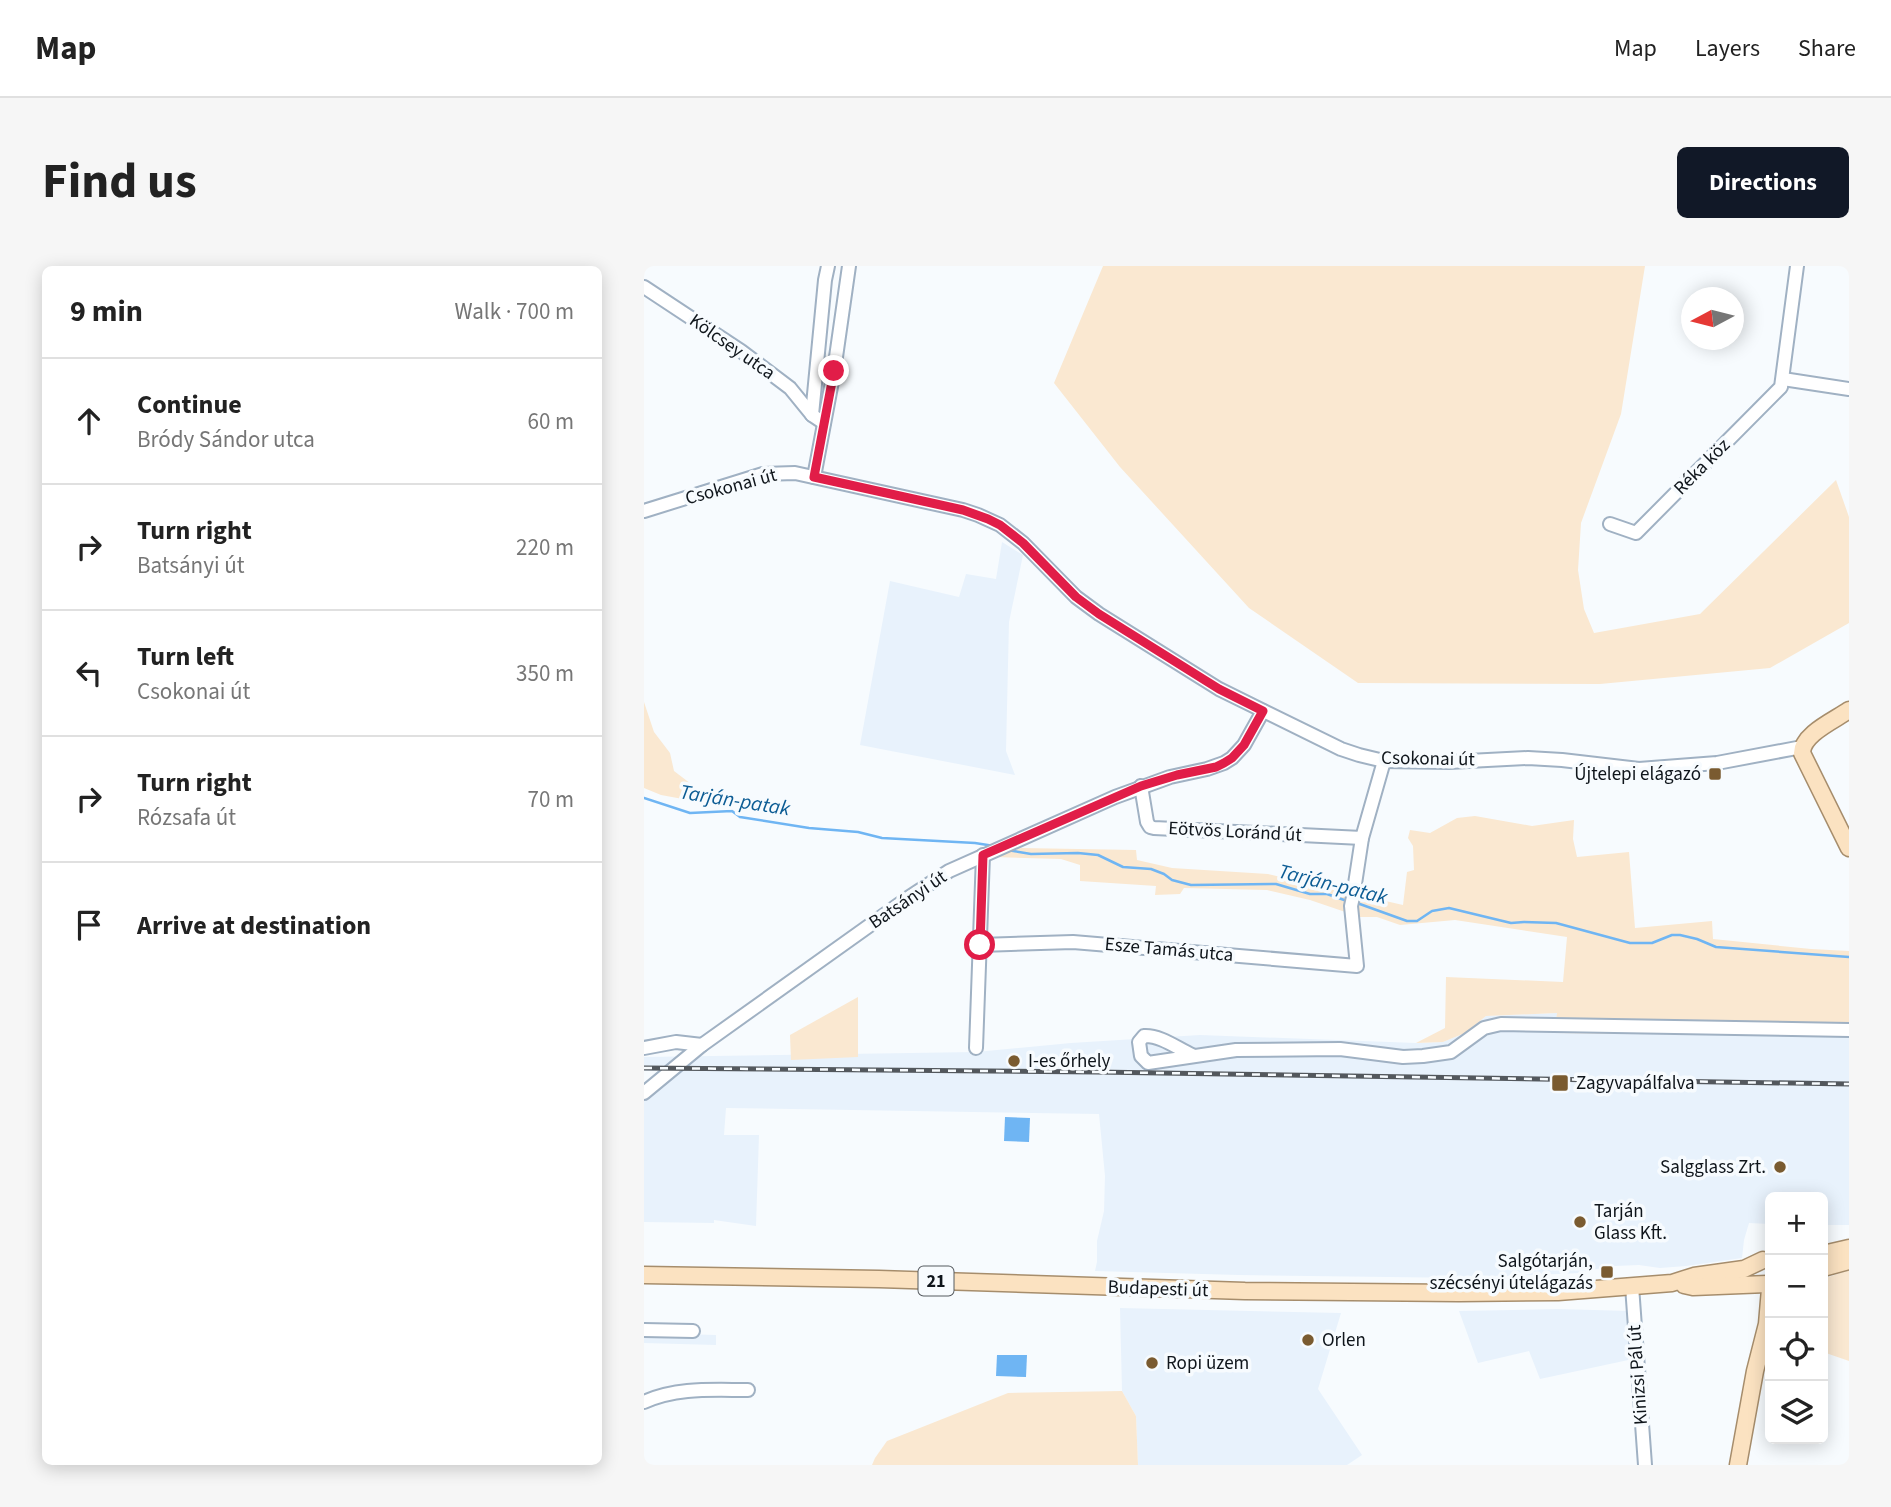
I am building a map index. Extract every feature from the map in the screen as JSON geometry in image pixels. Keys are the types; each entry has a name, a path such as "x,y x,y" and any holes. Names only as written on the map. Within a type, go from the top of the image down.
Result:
{"main road":[{"path":"1849,710 1813,734 1802,747 1805,761 1849,848"},
{"path":"1828,1253 1849,1248"},
{"name":"Budapesti út","path":"644,1275 879,1279 1245,1291 1558,1292 1672,1283 1694,1276 1744,1269 1765,1258"},
{"name":"21","path":"1765,1260 1760,1267 1765,1280"},
{"path":"1828,1267 1849,1261"},
{"name":"Budapesti út","path":"1672,1283 1693,1287 1765,1286"},
{"path":"1738,1465 1755,1371 1765,1335"}],"street":[{"path":"812,415 828,266"},
{"path":"814,477 849,266"},
{"path":"1797,266 1783,379 1849,389"},
{"name":"Kölcsey utca","path":"644,287 790,388 812,415 824,423"},
{"name":"Réka köz","path":"1610,524 1636,533 1781,387 1783,379"},
{"name":"Csokonai út","path":"644,511 756,476 783,472 963,510 1000,525 1023,543 1076,597 1219,689 1341,749 1384,761 1448,762 1528,758 1660,769 1717,763 1802,747"},
{"name":"Batsányi út","path":"644,1093 702,1045 949,871 1141,786 1224,763 1244,745 1263,711"},
{"path":"1362,838 1384,761"},
{"name":"Eötvös Loránd út","path":"1141,786 1147,822 1154,828 1362,838"},
{"name":"Esze Tamás utca","path":"980,945 1073,942 1357,966 1352,901 1362,838"},
{"path":"976,1048 980,945 988,852"},
{"path":"1192,1055 1236,1050 1340,1049 1403,1057 1423,1056 1451,1052 1484,1028 1493,1025 1849,1030"},
{"path":"644,1048 676,1042 702,1045"},
{"name":"Kinizsi Pál út","path":"1632,1286 1645,1465"},
{"path":"644,1330 693,1331"},
{"path":"644,1402 684,1391 748,1390"}],"shaded area":[{"path":"1103,266 1645,266 1621,414 1581,523 1578,570 1584,609 1594,633 1700,614 1836,480 1849,517 1849,623 1770,668 1600,684 1358,683 1249,608 1120,467 1054,383"},
{"path":"1002,542 1023,555 1009,622 1006,751 1015,775 860,745 890,581 959,597 966,574 996,579"},
{"path":"644,702 654,732 670,753 674,771 699,790 699,802 661,795 644,788"},
{"path":"1475,816 1532,826 1574,820 1573,839 1577,857 1629,852 1635,928 1712,921 1713,939 1849,951 1849,1036 1554,1033 1557,1013 1486,1016 1465,1033 1443,1042 1416,1043 1445,1028 1446,977 1563,982 1567,937 1455,920 1400,925 1377,917 1360,917 1310,900 1267,890 1184,888 1180,894 1155,895 1156,886 1080,881 1080,865 1061,859 994,857 1021,848 1136,850 1137,860 1172,868 1268,874 1403,905 1407,872 1414,870 1413,846 1408,838 1410,830 1430,833 1457,818"},
{"path":"858,997 858,1057 791,1060 790,1035"},
{"path":"1557,1013 1555,1033 1849,1036 1849,1225 1828,1225 1828,1192 1765,1192 1765,1224 1749,1223 1742,1258 1686,1266 1615,1266 1580,1273 1467,1278 1095,1271 1097,1241 1104,1211 1105,1176 1099,1114 726,1108 724,1135 759,1135 756,1226 714,1220 714,1223 644,1222 644,1086 659,1071 644,1071 644,1057 976,1052 1200,1035 1443,1042 1465,1033 1486,1016"},
{"path":"1849,1270 1849,1361 1828,1354 1828,1277"},
{"path":"1120,1308 1341,1313 1318,1389 1362,1455 1347,1465 1138,1465 1136,1416 1122,1391"},
{"path":"1459,1311 1630,1311 1633,1359 1540,1379 1529,1351 1478,1363"},
{"path":"644,1333 716,1335 716,1345 644,1343"},
{"path":"1122,1391 1136,1416 1138,1465 872,1465 887,1441 1008,1393"}],"water":[{"path":"1005,1117 1030,1118 1029,1142 1004,1141"},
{"path":"997,1355 1027,1355 1026,1377 996,1376"}],"waterway":[{"name":"Tarján-patak","path":"644,798 690,813 732,811 740,817 809,828 858,832 882,838 994,846"},
{"name":"Tarján-patak","path":"1007,850 1031,854 1098,855 1123,867 1151,869 1172,880 1191,885 1276,884 1310,894 1327,894 1347,901"},
{"name":"Tarján-patak","path":"1357,903 1407,921 1417,921 1432,911 1449,908 1511,923 1556,923 1630,943 1652,943 1672,935 1680,935 1716,947 1849,957"}],"railway":[{"path":"644,1068 1849,1084"}],"place":[{"name":"Újtelepi elágazó","path":"1715,774"},
{"name":"I-es őrhely","path":"1014,1061"},
{"name":"Zagyvapálfalva","path":"1560,1083"},
{"name":"Salgglass Zrt.","path":"1780,1167"},
{"name":"Tarján Glass Kft.","path":"1580,1222"},
{"name":"Salgótarján, szécsényi útelágazás","path":"1607,1272"},
{"name":"Orlen","path":"1308,1340"},
{"name":"Ropi üzem","path":"1152,1363"}],"route":[{"path":"834,371 814,477 963,510 1000,525 1023,543 1076,597 1099,614 1219,689 1263,711 1244,745 1224,763 1141,786 983,855 980,945"}]}
